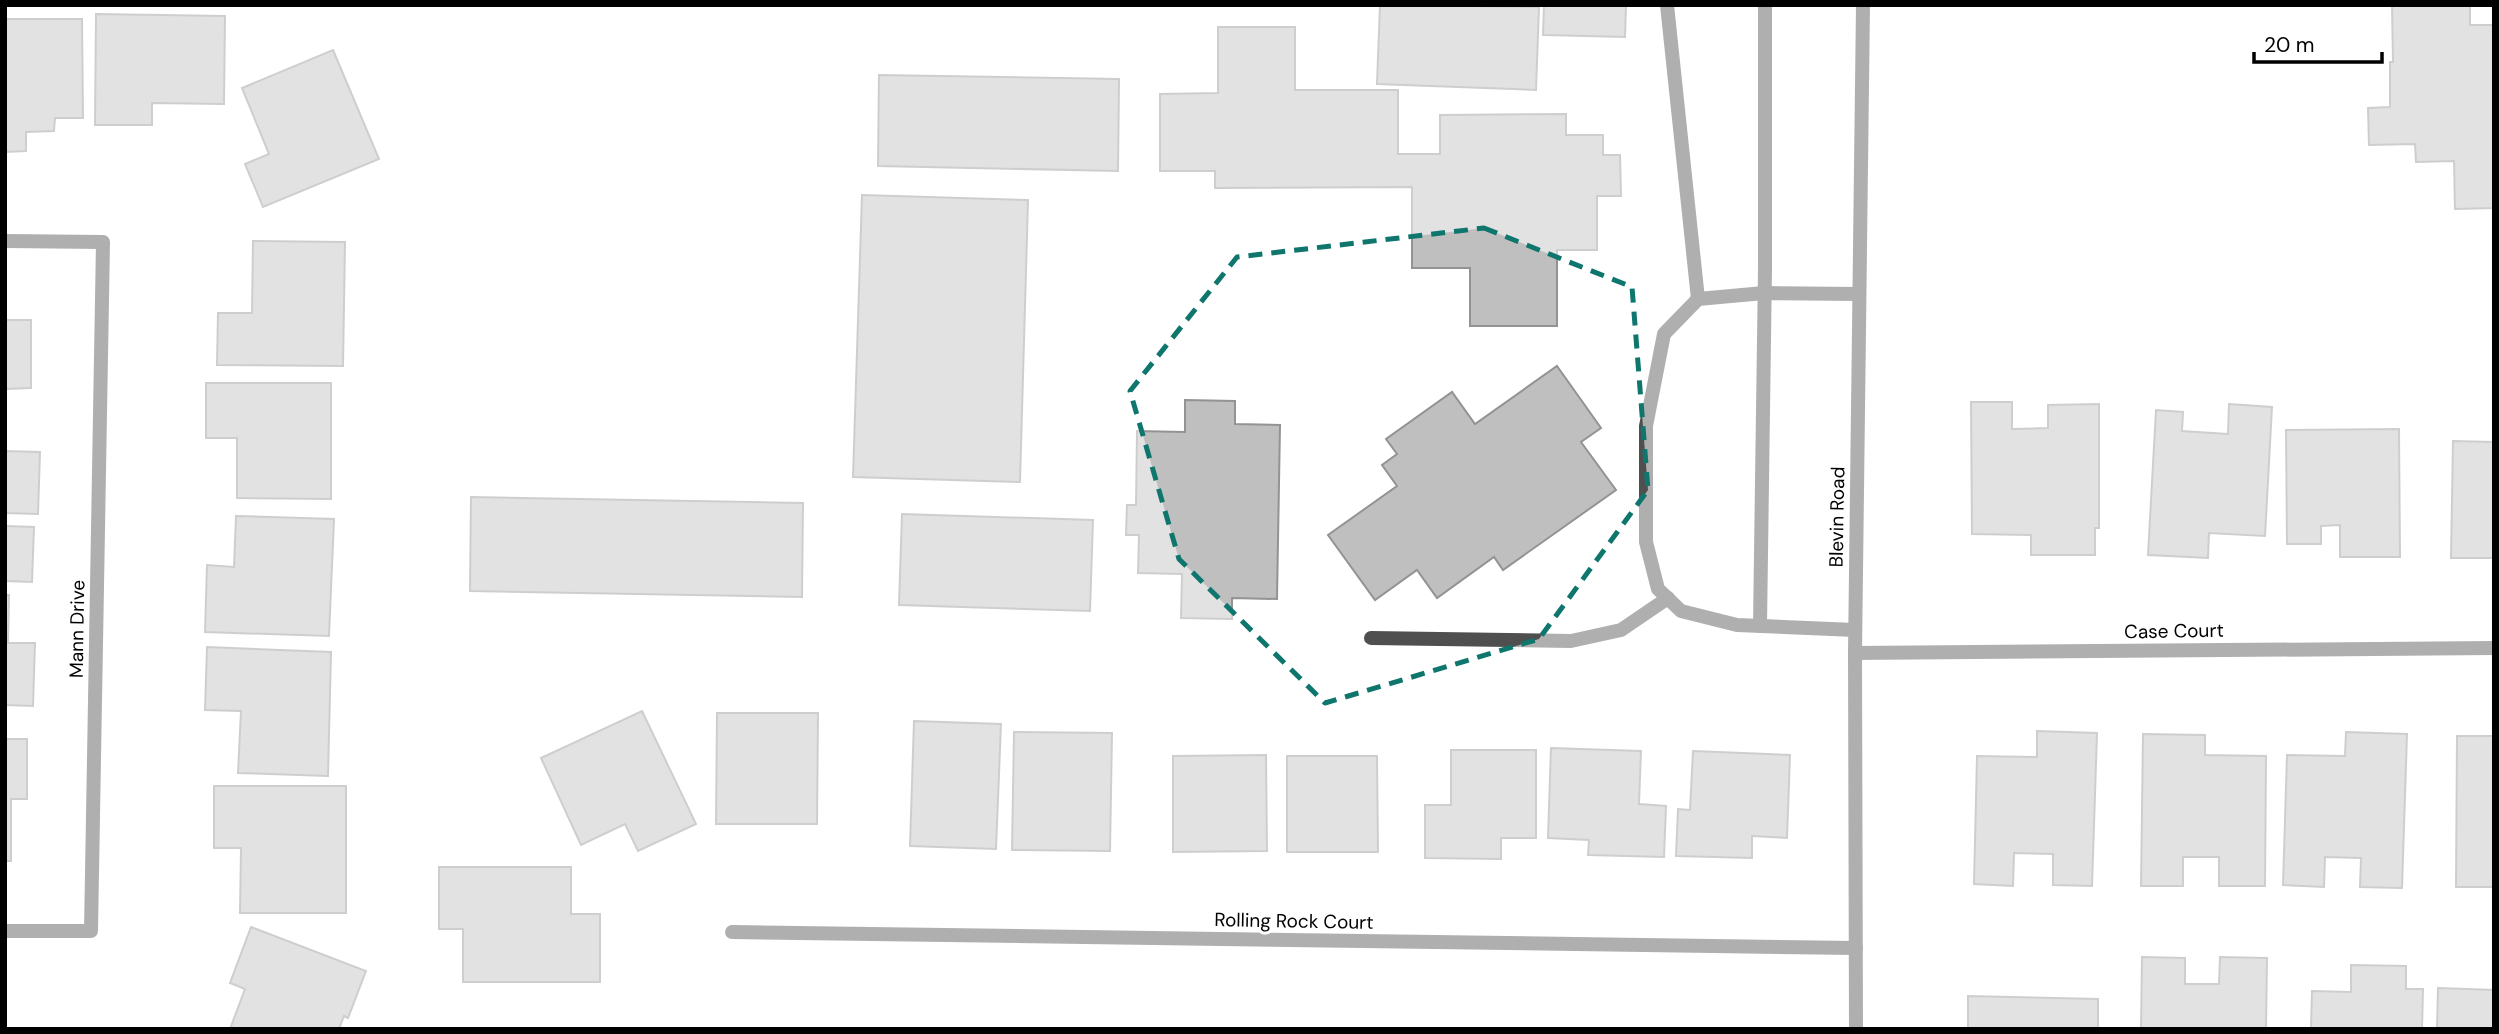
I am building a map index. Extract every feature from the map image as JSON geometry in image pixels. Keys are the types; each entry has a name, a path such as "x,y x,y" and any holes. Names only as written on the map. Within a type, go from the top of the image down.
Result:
{"street":[{"path":"1667,5 1698,299"},
{"path":"1760,626 1765,5"},
{"name":"Blevin Road","path":"1856,1029 1855,630 1863,5"},
{"name":"Mann Drive","path":"5,241 103,242 91,931 5,931"},
{"path":"1855,630 1737,625 1681,611 1658,589 1646,542 1646,426 1664,334 1698,299 1764,293 1859,294"},
{"path":"1371,638 1570,641 1621,630 1668,598"},
{"name":"Case Court","path":"1855,653 2494,648"},
{"name":"Rolling Rock Court","path":"732,932 1856,948"}],"highlighted area":[{"path":"1484,228 1632,287 1648,490 1539,639 1325,703 1179,559 1130,391 1237,257"}],"building":[{"path":"1380,5 1539,7 1536,90 1377,84"},
{"path":"1544,5 1626,5 1625,37 1543,35"},
{"path":"2392,5 2470,5 2470,25 2494,25 2494,208 2455,209 2454,161 2416,162 2415,144 2369,145 2368,108 2390,107 2390,62 2393,62"},
{"path":"96,14 225,16 224,104 152,103 152,125 95,125"},
{"path":"5,19 82,19 83,118 55,118 54,131 26,132 26,151 5,152"},
{"path":"1218,27 1295,27 1295,90 1398,90 1398,154 1440,154 1440,115 1566,114 1566,135 1603,135 1603,155 1620,155 1621,196 1597,196 1597,250 1557,250 1557,326 1470,326 1470,268 1412,268 1412,187 1215,188 1215,171 1160,171 1160,94 1218,93"},
{"path":"333,50 379,159 263,207 245,164 269,154 242,88"},
{"path":"879,75 1119,79 1118,171 878,166"},
{"path":"862,195 1028,200 1020,482 853,477"},
{"path":"253,241 345,242 343,366 217,365 218,313 252,313"},
{"path":"5,320 31,320 31,388 5,389"},
{"path":"1557,366 1601,428 1581,442 1616,490 1503,570 1494,557 1437,598 1417,570 1375,600 1328,535 1397,486 1382,465 1397,454 1386,439 1452,392 1475,424"},
{"path":"206,383 331,383 331,499 237,498 237,438 206,438"},
{"path":"1185,400 1235,401 1235,424 1280,425 1277,599 1232,598 1232,619 1181,618 1182,574 1138,573 1139,535 1126,535 1127,505 1136,505 1137,431 1185,432"},
{"path":"1971,402 2012,402 2012,429 2048,428 2048,405 2099,404 2099,528 2095,528 2095,555 2031,555 2031,535 1972,534"},
{"path":"2229,404 2272,407 2265,536 2209,533 2208,558 2148,555 2156,410 2183,412 2182,431 2228,434"},
{"path":"2399,429 2400,557 2340,557 2340,525 2321,526 2321,544 2287,544 2286,430"},
{"path":"2453,441 2494,442 2494,558 2451,558"},
{"path":"5,451 40,452 38,514 5,513"},
{"path":"471,497 803,503 802,597 470,591"},
{"path":"902,514 1093,520 1090,611 899,605"},
{"path":"236,516 334,519 329,636 205,632 207,565 234,567"},
{"path":"5,526 34,527 32,582 5,581"},
{"path":"5,595 9,595 8,643 35,643 33,706 5,705"},
{"path":"207,647 331,652 328,776 238,773 241,711 205,710"},
{"path":"642,711 696,824 638,851 625,824 581,845 541,758"},
{"path":"717,713 818,713 817,824 716,824"},
{"path":"914,721 1001,724 996,849 910,846"},
{"path":"2037,731 2097,733 2092,886 2053,885 2053,854 2014,853 2013,886 1974,884 1977,756 2037,757"},
{"path":"1014,732 1112,733 1110,851 1012,850"},
{"path":"2346,732 2407,734 2402,888 2360,887 2361,858 2325,857 2324,887 2283,885 2287,755 2345,756"},
{"path":"2143,734 2205,735 2205,755 2266,756 2265,886 2219,886 2219,857 2183,857 2183,886 2141,886"},
{"path":"2457,736 2494,736 2494,887 2456,887"},
{"path":"5,739 27,739 27,799 11,799 11,861 5,861"},
{"path":"1551,748 1641,751 1639,804 1666,806 1664,857 1588,855 1589,840 1548,838"},
{"path":"1451,750 1536,750 1536,838 1501,838 1501,859 1425,858 1425,805 1451,805"},
{"path":"1693,751 1790,755 1787,838 1752,836 1752,858 1676,856 1678,809 1690,810"},
{"path":"1266,755 1267,851 1173,852 1173,756"},
{"path":"1287,756 1377,756 1378,852 1287,852"},
{"path":"214,786 346,786 346,913 240,913 241,848 214,848"},
{"path":"439,867 571,867 571,914 600,914 600,982 463,982 463,929 439,929"},
{"path":"251,927 366,971 348,1018 344,1016 339,1029 230,1029 245,989 230,983"},
{"path":"2142,957 2185,958 2185,984 2219,984 2220,957 2267,958 2266,1029 2141,1029"},
{"path":"2351,965 2406,966 2406,989 2423,989 2422,1029 2311,1029 2312,991 2351,992"},
{"path":"2438,988 2494,990 2494,1029 2437,1029"},
{"path":"1968,996 2098,999 2098,1029 1968,1029"}]}
